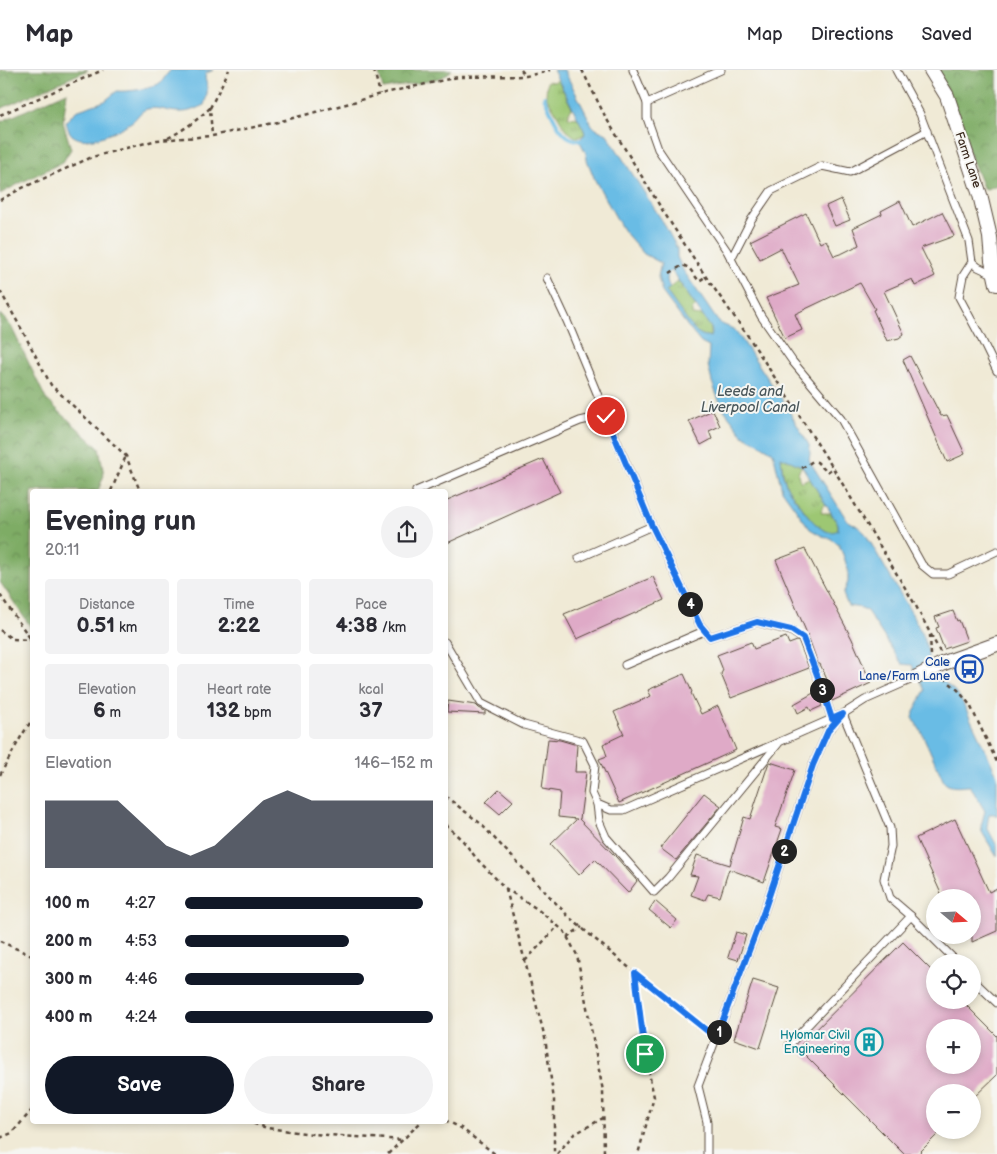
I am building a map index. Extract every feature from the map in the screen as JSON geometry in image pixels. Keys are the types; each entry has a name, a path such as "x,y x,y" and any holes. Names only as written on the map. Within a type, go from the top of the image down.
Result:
{"street":[{"name":"Farm Lane","path":"931,70 947,96 980,195 990,237 996,280"},
{"path":"915,678 940,662 997,644"}],"lane":[{"path":"633,70 647,103 647,118 658,150 727,251 766,324 793,362 841,420 922,565 933,574 948,574 997,550"},
{"path":"647,103 720,70"},
{"path":"896,70 920,114 969,241 972,262 963,276 959,297 997,371"},
{"path":"731,259 752,220 771,191 822,166 850,172 927,131"},
{"path":"972,262 996,280"},
{"path":"547,278 567,321 652,526 700,625 710,637 757,622 791,630 803,638 832,719"},
{"path":"421,489 580,421 606,416"},
{"path":"579,558 652,526"},
{"path":"625,665 704,631"},
{"path":"448,647 481,703 524,725 583,741 595,765 592,793 597,804 599,821 606,837 654,892 668,878 780,742"},
{"path":"597,804 611,810 624,810 832,719 865,700 915,678"},
{"path":"843,714 890,828 891,846 884,879 890,898 949,954"},
{"path":"707,1154 707,1122 698,1086 764,911 813,765 828,731 843,714"},
{"path":"789,1045 911,916"},
{"path":"981,987 997,1003"}],"path":[{"path":"0,115 102,70"},
{"path":"165,139 182,131 210,108 229,70"},
{"path":"374,70 380,94"},
{"path":"521,70 526,76"},
{"path":"0,200 92,157 157,140 212,136 278,122 380,94 458,76 526,76 550,70"},
{"path":"582,70 615,133 663,211 706,277 748,336 833,468 916,606 930,634 940,662"},
{"path":"210,108 212,136"},
{"path":"670,273 683,265 689,268 698,281 706,277"},
{"path":"0,291 51,386 126,456 139,489"},
{"path":"112,489 126,456"},
{"path":"802,468 812,461 818,462 827,472 833,468"},
{"path":"0,595 30,637"},
{"path":"0,630 12,638 30,640"},
{"path":"930,634 931,646 940,662"},
{"path":"943,678 958,690 970,705 997,762"},
{"path":"0,775 30,723"},
{"path":"448,798 480,823 570,918 716,1038"},
{"path":"448,827 505,888 538,909 564,931 578,955 603,1091 604,1154"},
{"path":"505,888 545,1038 554,1100 556,1154"},
{"path":"525,962 558,926"},
{"path":"567,937 582,927"},
{"path":"0,941 30,955"},
{"path":"635,973 645,1054 654,1098 638,1154"},
{"path":"0,1138 12,1133 30,1112"},
{"path":"556,1154 573,1135 603,1118"},
{"path":"448,1122 461,1128 494,1154"},
{"path":"255,1124 267,1128 294,1132 403,1140"},
{"path":"388,1154 419,1124"}],"green space":[{"path":"0,70 88,70 0,109"},
{"path":"378,70 452,70 443,77 383,89"},
{"path":"936,70 997,70 997,185 984,190"},
{"path":"558,80 572,108 569,111 568,117 578,118 584,130 585,134 579,137 575,137 566,130 546,96 547,81 554,82"},
{"path":"67,92 63,122 71,149 63,162 0,194 0,122"},
{"path":"678,281 696,306 692,310 692,315 703,316 711,328 711,337 694,331 666,291"},
{"path":"0,314 11,326 46,399 99,448 104,475 99,489 30,489 30,626 0,582"},
{"path":"781,457 802,466 799,474 801,482 809,478 826,504 822,508 821,513 831,513 838,524 838,531 826,532 806,513 787,487"}],"water":[{"path":"171,70 214,70 206,73 207,91 204,105 185,112 173,112 156,108 147,109 120,129 95,139 86,140 72,135 67,127 66,121 76,111 105,101 117,91 140,90 157,84"},
{"name":"Leeds and Liverpool Canal","path":"553,70 564,70 592,125 607,134 663,222 677,248 677,257 683,270 717,320 736,331 783,401 809,445 809,460 847,520 865,533 912,614 923,636 928,651 928,661 935,674 957,693 963,703 997,775 997,816 989,814 987,827 997,846 997,857 982,832 981,826 985,811 970,786 953,786 944,782 921,731 913,719 914,712 925,690 912,665 902,664 867,611 862,608 848,606 843,594 848,582 848,570 839,545 830,538 810,529 782,490 773,452 744,436 725,411 712,382 708,365 709,347 701,343 662,292 658,277 661,263 644,254 623,230 595,180 586,153 579,140 585,134","holes":["671,270 711,328 711,337 702,335 694,330 666,291 670,288 667,278","781,457 802,466 838,524 838,530 827,531 806,514 787,487"]}],"building":[{"path":"841,199 850,220 835,226 826,206"},
{"path":"900,201 912,227 942,212 954,236 921,248 935,276 915,286 912,279 884,291 904,334 899,338 887,341 873,310 875,309 860,283 795,314 802,330 785,338 766,298 799,285 781,248 760,259 750,241 806,213 820,243 826,240 834,256 859,245 853,228 882,214 881,211"},
{"path":"910,356 941,416 947,415 965,454 947,462 903,360"},
{"path":"713,410 720,426 709,431 712,439 701,445 689,421"},
{"path":"543,459 560,492 448,543 448,500"},
{"path":"805,549 852,639 871,683 832,701 827,686 829,684 820,664 818,664 776,560"},
{"path":"653,577 664,600 577,639 564,614"},
{"path":"953,611 957,621 959,620 967,641 944,649 936,628 939,627 935,617"},
{"path":"786,637 789,644 799,642 809,668 731,698 721,674 723,670 717,655 751,642 754,649"},
{"path":"684,674 701,714 718,706 736,750 619,803 599,759 607,756 603,744 624,734 614,712 651,696 648,690"},
{"path":"817,691 822,706 811,711 809,707 798,713 794,704"},
{"path":"448,701 476,705 485,711 485,714 448,712"},
{"path":"548,739 577,745 575,772 586,772 579,819 637,881 628,893 595,859 579,875 551,844 577,819 558,817 560,792 542,789"},
{"path":"770,762 795,770 775,827 782,829 764,882 729,869 720,897 708,894 705,900 691,895 698,876 690,875 697,855 730,865 744,817 750,819"},
{"path":"499,789 513,801 500,814 486,802"},
{"path":"704,793 721,806 676,860 660,848"},
{"path":"955,819 989,892 997,888 997,931 981,938 981,889 939,889 916,838"},
{"path":"655,901 677,920 671,928 649,910"},
{"path":"736,932 746,935 738,960 728,957"},
{"name":"Hylomar Civil Engineering","path":"903,942 926,965 926,1009 970,1009 980,1019 926,1019 926,1074 981,1074 981,1020 997,1036 997,1075 981,1090 981,1084 926,1084 926,1139 933,1139 918,1154 904,1154 798,1048"},
{"path":"753,980 779,988 760,1048 734,1039"}],"waterway":[{"path":"544,97 563,132 575,140 583,141"}],"place":[{"name":"Cale Lane/Farm Lane","path":"969,669"},
{"name":"Hylomar Civil Engineering","path":"869,1042"}],"route":[{"path":"606,416 652,526 700,625 710,637 757,622 791,630 803,638 832,719 843,714 828,731 813,765 764,911 716,1038 635,973 645,1054"}]}
